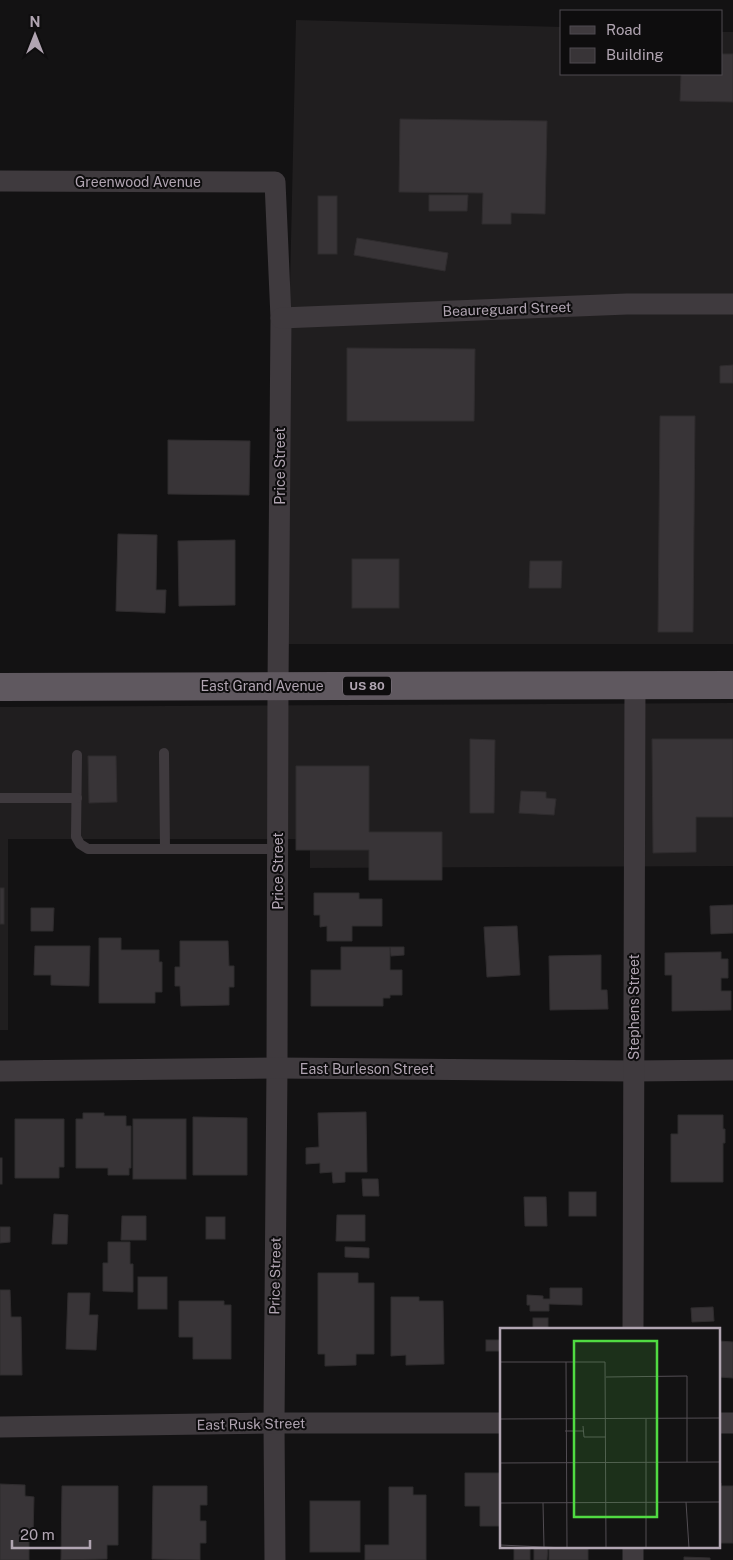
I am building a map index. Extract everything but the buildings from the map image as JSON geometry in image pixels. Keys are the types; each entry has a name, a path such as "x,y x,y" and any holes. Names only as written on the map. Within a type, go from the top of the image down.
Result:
{"highway":[{"name":"East Grand Avenue","path":"0,687 733,686"}],"street":[{"name":"Greenwood Avenue","path":"0,181 275,182"},
{"name":"Price Street","path":"275,182 281,318 278,686 278,1068 274,1423 275,1560"},
{"name":"Beaureguard Street","path":"281,318 627,304 733,304"},
{"name":"Stephens Street","path":"633,1328 635,686"},
{"name":"East Burleson Street","path":"0,1071 278,1068 733,1070"},
{"name":"East Rusk Street","path":"0,1427 274,1423 500,1423"},
{"path":"720,1423 733,1423"}],"lane":[{"path":"164,753 165,849"},
{"path":"77,755 76,837 80,844 88,849 278,849"},
{"path":"0,798 77,798"}],"shaded area":[{"path":"296,20 560,27 560,75 723,75 723,32 733,32 733,644 285,644 285,506"},
{"path":"733,703 733,866 310,868 310,839 8,839 8,1030 0,1030 0,707"}]}
